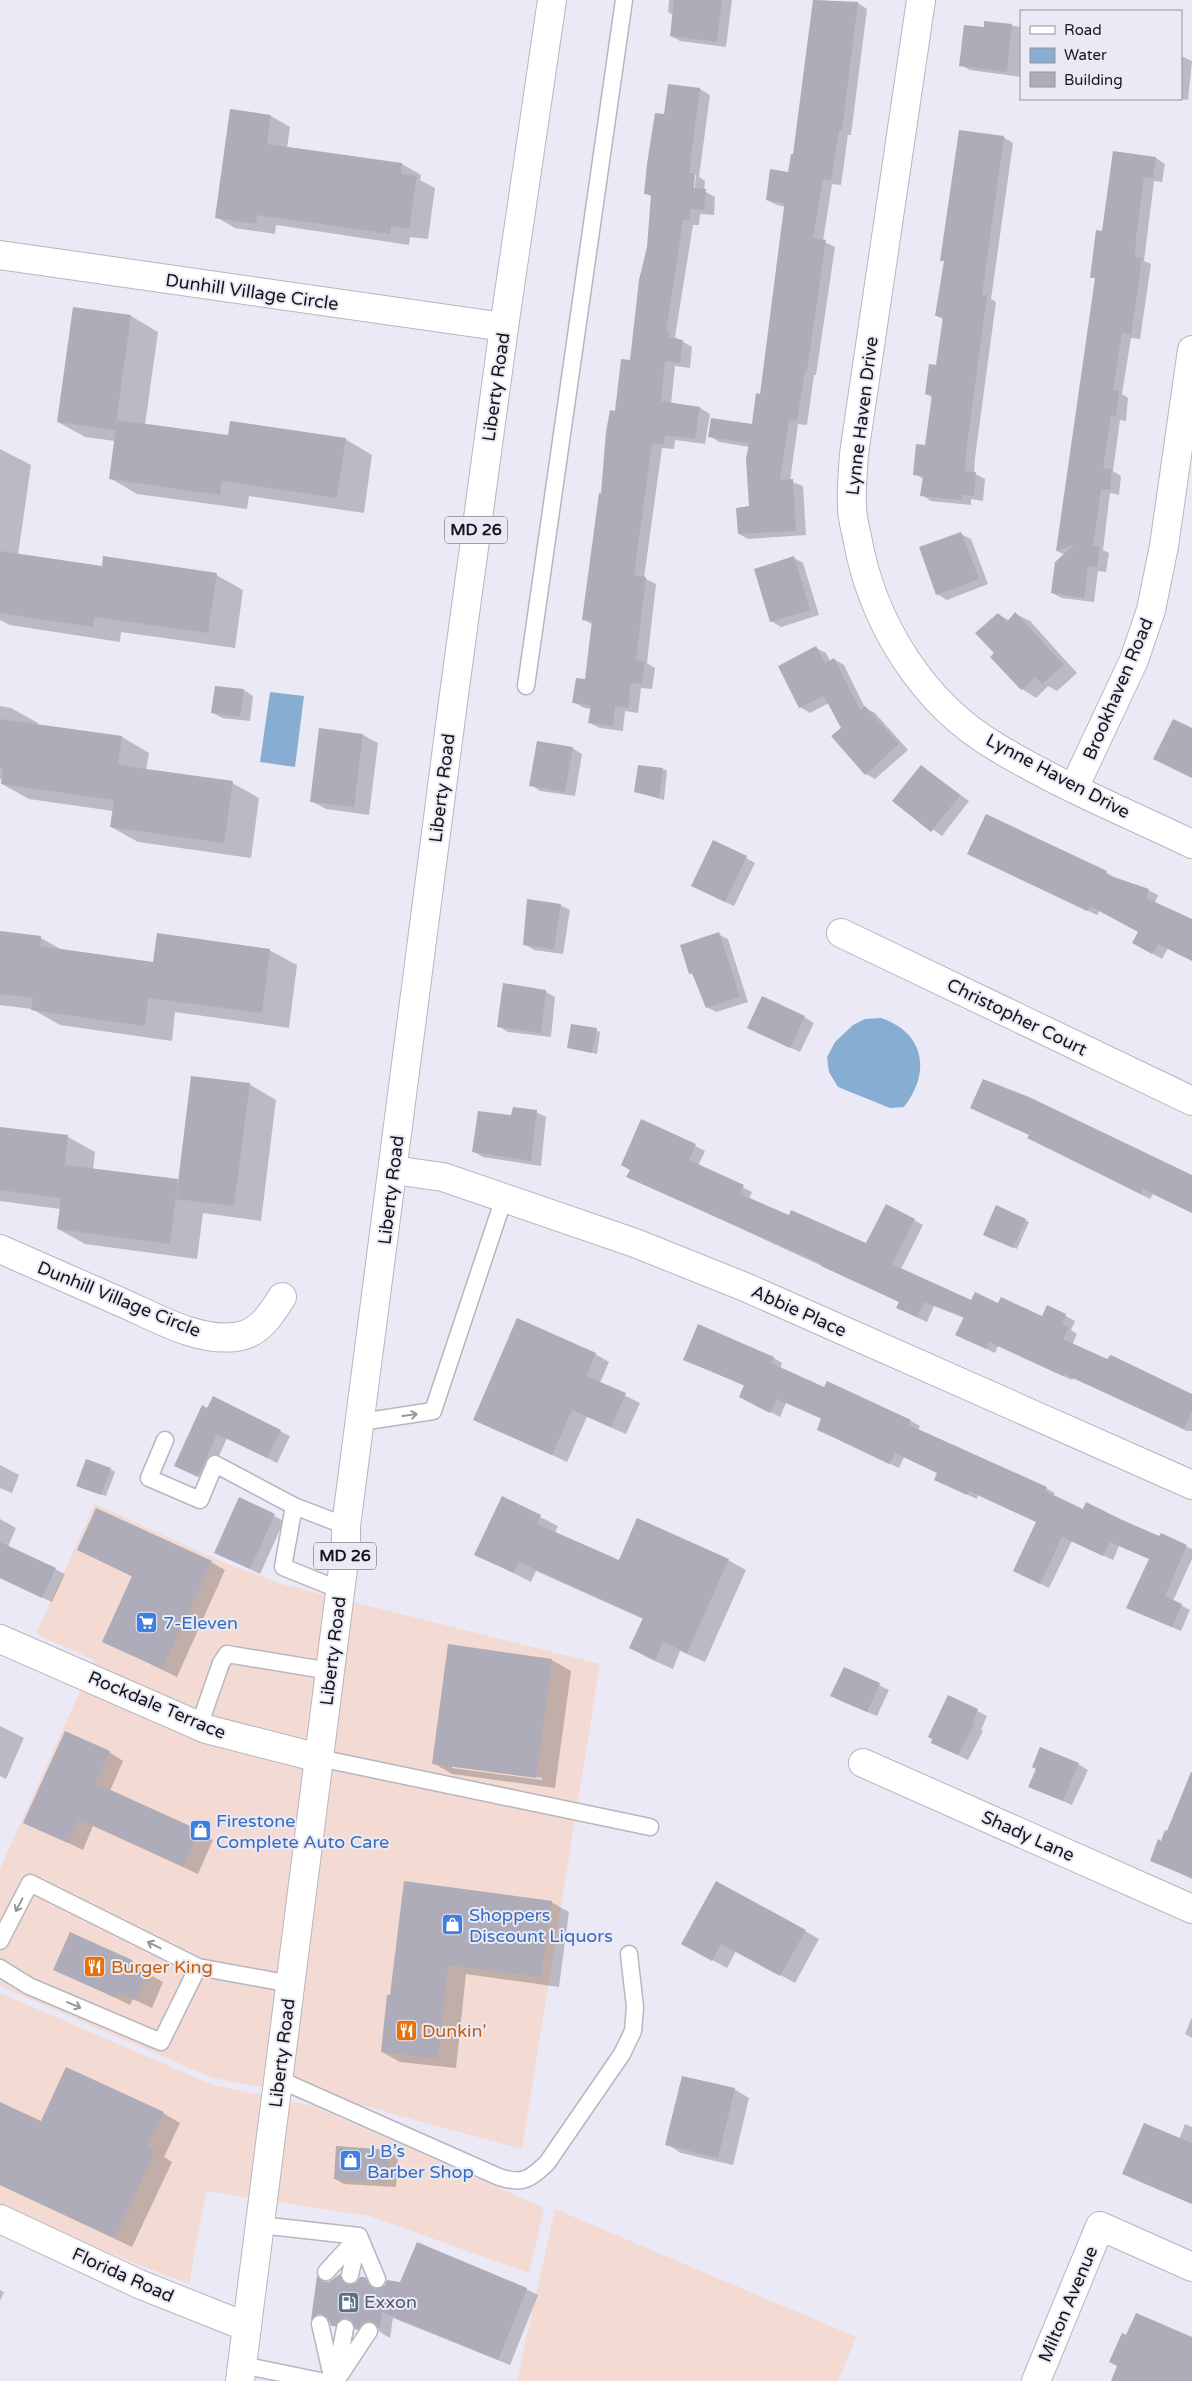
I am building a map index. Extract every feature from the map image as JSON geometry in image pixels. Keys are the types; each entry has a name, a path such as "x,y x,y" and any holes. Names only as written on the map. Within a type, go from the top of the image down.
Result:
{"street":[{"name":"Liberty Road","path":"241,2373 330,1672 346,1526 362,1422 450,724 504,328 552,0"},
{"name":"Lynne Haven Drive","path":"921,0 854,454 852,508 861,559 875,603 893,641 923,683 956,718 996,748 1074,788 1192,844"},
{"name":"Dunhill Village Circle","path":"0,255 504,328"},
{"name":"Brookhaven Road","path":"1074,788 1134,660 1151,610 1164,546 1192,350"},
{"name":"Christopher Court","path":"841,933 1192,1101"},
{"name":"Abbie Place","path":"394,1170 443,1177 636,1243 746,1287 1192,1485"},
{"name":"Dunhill Village Circle","path":"0,1249 182,1328 215,1338 237,1337 255,1330 269,1319 282,1297"},
{"name":"Rockdale Terrace","path":"0,1639 199,1726 319,1758"},
{"name":"Shady Lane","path":"863,1764 1192,1909"},
{"name":"Florida Road","path":"0,2220 139,2284 247,2326"},
{"name":"Milton Avenue","path":"1036,2381 1100,2226 1192,2267"}],"lane":[{"path":"526,686 624,0"},
{"path":"362,1422 433,1412 504,1198"},
{"path":"165,1440 148,1478 200,1500 215,1464 294,1506 346,1526"},
{"path":"294,1506 283,1567 340,1590"},
{"path":"199,1726 221,1663 227,1654 330,1672"},
{"path":"319,1758 650,1827"},
{"path":"0,1941 30,1883 198,1967 291,1984"},
{"path":"278,2079 499,2177 513,2182 522,2181 533,2176 547,2163 622,2054 633,2031 634,2007 628,1954"},
{"path":"0,1968 30,1986 161,2042 198,1967"},
{"path":"260,2225 359,2236"},
{"path":"326,2272 359,2236"},
{"path":"350,2275 359,2236"},
{"path":"359,2236 377,2279"},
{"path":"320,2324 334,2381"},
{"path":"334,2381 346,2328"},
{"path":"334,2381 369,2331"},
{"path":"241,2373 320,2381"}],"shaded area":[{"path":"95,1504 220,1561 281,1584 600,1664 522,2149 357,2104 213,2078 0,1986 0,1869 94,1660 36,1634"},
{"path":"0,1993 213,2085 313,2106 544,2208 529,2273 370,2216 206,2191 189,2284 31,2223 0,2208"},
{"path":"555,2209 856,2337 838,2381 517,2381"}],"water":[{"path":"270,692 304,696 295,767 260,762"},
{"path":"881,1018 907,1033 915,1044 919,1055 918,1080 913,1094 904,1107 890,1108 838,1087 829,1072 827,1057 835,1042 853,1025 865,1019"}],"building":[{"path":"674,0 722,0 717,42 670,36"},
{"path":"813,0 858,2 842,130 839,130 831,180 823,179 813,238 826,240 807,370 805,370 797,421 789,420 780,480 793,479 796,531 738,534 736,508 749,506 746,459 749,443 708,437 711,418 752,424 756,393 760,394 784,207 783,203 766,200 770,169 788,172 791,154 793,154"},
{"path":"984,21 1012,24 1007,72 959,66 964,25 984,27"},
{"path":"668,84 700,88 689,173 695,174 694,188 706,189 704,210 691,209 689,220 683,220 666,332 669,332 669,338 683,340 680,363 665,361 661,401 700,407 695,439 665,435 664,444 652,443 634,575 646,577 636,660 645,661 642,684 631,683 628,708 615,706 613,726 588,723 591,705 572,703 576,678 585,679 592,621 582,620 599,493 601,493 606,432 610,410 615,411 621,359 630,360 639,280 647,247 651,195 644,194 647,164 655,113 664,114"},
{"path":"230,109 271,115 267,144 402,163 401,174 417,176 409,229 391,226 390,234 257,215 256,224 215,218"},
{"path":"959,130 1004,136 982,295 987,296 966,452 965,471 976,472 974,496 962,495 961,500 920,496 923,476 913,475 916,444 925,445 932,395 925,394 929,364 936,365 943,317 935,316 944,261 940,261"},
{"path":"1113,151 1156,157 1153,178 1144,177 1136,237 1135,257 1142,258 1138,287 1131,335 1122,333 1113,390 1119,391 1116,416 1111,416 1103,468 1112,469 1110,490 1101,489 1093,546 1100,547 1097,567 1088,566 1084,598 1051,593 1055,562 1074,545 1056,551 1095,278 1090,278 1096,230 1102,231"},
{"path":"73,307 131,315 115,430 57,422"},
{"path":"117,420 228,435 230,421 346,438 337,498 222,481 220,495 109,479"},
{"path":"961,532 979,579 936,595 919,547"},
{"path":"0,551 102,566 103,556 217,573 208,633 94,617 93,627 0,613"},
{"path":"794,556 810,610 770,622 754,569"},
{"path":"1015,612 1064,665 1042,684 1035,677 1021,690 990,657 994,653 975,633 998,613 1007,622"},
{"path":"816,646 825,663 834,658 860,710 865,706 899,744 865,775 831,736 841,728 824,696 799,708 778,666"},
{"path":"215,686 244,689 240,717 211,713"},
{"path":"0,719 122,736 118,765 233,781 224,843 110,827 114,800 1,784 3,768 0,768"},
{"path":"1173,719 1192,728 1192,778 1153,759"},
{"path":"319,728 363,734 354,807 310,802"},
{"path":"537,741 573,747 565,792 529,786"},
{"path":"638,765 663,768 659,798 634,792"},
{"path":"921,765 960,795 931,832 892,801"},
{"path":"986,814 1107,871 1105,874 1149,889 1146,898 1192,919 1192,961 1158,944 1152,954 1132,943 1138,932 1090,906 1087,911 967,854"},
{"path":"713,840 747,856 725,902 691,886"},
{"path":"527,899 561,904 554,949 523,945"},
{"path":"0,931 41,936 40,946 153,962 157,933 270,949 262,1013 148,998 145,1026 31,1010 33,998 0,994"},
{"path":"719,932 740,997 706,1008 692,973 689,974 680,945"},
{"path":"503,983 546,990 541,1033 497,1027"},
{"path":"762,996 805,1016 790,1048 747,1028"},
{"path":"571,1024 597,1028 592,1053 567,1048"},
{"path":"191,1076 250,1083 234,1206 176,1199"},
{"path":"983,1079 1029,1097 1192,1175 1192,1213 1143,1189 1141,1194 1027,1138 1029,1135 970,1108"},
{"path":"513,1107 537,1110 531,1161 472,1152 478,1111 511,1115"},
{"path":"641,1119 696,1144 689,1160 744,1185 740,1194 789,1215 791,1210 866,1243 886,1204 915,1219 892,1264 971,1300 975,1292 998,1303 1001,1297 1042,1316 1047,1305 1066,1314 1062,1324 1069,1328 1063,1339 1107,1359 1111,1355 1192,1394 1192,1411 1184,1429 989,1342 986,1349 955,1335 964,1317 924,1302 917,1317 896,1308 899,1302 821,1266 822,1264 626,1177 630,1170 621,1165"},
{"path":"0,1127 68,1135 65,1165 178,1179 170,1244 57,1229 61,1198 0,1190"},
{"path":"996,1205 1026,1219 1013,1248 983,1235"},
{"path":"517,1318 596,1353 586,1376 626,1393 611,1427 572,1410 552,1455 473,1420"},
{"path":"698,1324 774,1357 771,1363 824,1387 827,1381 911,1420 909,1425 1047,1487 1045,1491 1083,1509 1086,1502 1159,1536 1161,1533 1187,1545 1165,1596 1182,1604 1172,1627 1126,1608 1149,1559 1110,1542 1103,1556 1062,1537 1040,1584 1013,1571 1036,1522 969,1491 967,1495 934,1480 937,1473 895,1453 889,1464 817,1430 821,1418 777,1399 770,1413 739,1397 744,1385 683,1360"},
{"path":"213,1396 281,1430 267,1458 217,1434 198,1477 174,1466 202,1405 207,1408"},
{"path":"86,1459 111,1468 101,1495 76,1486"},
{"path":"502,1496 541,1515 537,1524 619,1560 637,1518 729,1559 687,1653 663,1642 655,1660 629,1648 643,1618 519,1562 514,1573 474,1555"},
{"path":"239,1497 275,1514 250,1569 214,1553"},
{"path":"96,1508 212,1561 162,1669 102,1642 132,1576 77,1550"},
{"path":"0,1542 56,1568 42,1598 0,1578"},
{"path":"448,1644 552,1659 536,1778 432,1764"},
{"path":"844,1667 880,1683 867,1712 830,1696"},
{"path":"948,1695 978,1709 972,1724 974,1725 958,1755 931,1743 932,1739 928,1737"},
{"path":"65,1731 110,1751 95,1783 199,1830 183,1866 79,1819 68,1843 23,1823"},
{"path":"1040,1747 1079,1763 1063,1801 1028,1787 1036,1769 1032,1767"},
{"path":"1191,1772 1192,1878 1150,1861 1158,1839 1161,1841 1165,1830 1167,1831"},
{"path":"404,1881 552,1901 541,1977 448,1965 438,2059 381,2052 387,1995 390,1995"},
{"path":"716,1881 806,1930 780,1976 721,1944 712,1961 681,1944"},
{"name":"Burger King","path":"70,1932 132,1960 130,1964 149,1973 137,2001 118,1992 116,1998 53,1970"},
{"path":"66,2067 164,2112 147,2147 155,2151 115,2238 0,2185 0,2102 41,2121"},
{"path":"682,2076 735,2088 718,2158 665,2145"},
{"path":"1144,2123 1192,2143 1192,2204 1122,2174"},
{"path":"336,2146 389,2150 387,2182 334,2179"},
{"path":"417,2242 527,2288 498,2360 382,2312 379,2332 378,2326 370,2321 364,2322 358,2330 355,2329 352,2321 347,2318 341,2319 335,2326 331,2326 328,2318 322,2314 317,2314 311,2320 317,2276 323,2282 329,2282 340,2274 343,2282 348,2285 357,2282 360,2277 365,2277 371,2287 376,2289 385,2285 387,2280 400,2282"},
{"path":"1136,2313 1192,2337 1192,2381 1111,2381 1117,2366 1109,2362 1122,2333 1126,2335"}],"place":[{"name":"7-Eleven","path":"147,1623"},
{"name":"Firestone Complete Auto Care","path":"200,1831"},
{"name":"Shoppers Discount Liquors","path":"453,1925"},
{"name":"Burger King","path":"95,1967"},
{"name":"Dunkin'","path":"406,2031"},
{"name":"J B’s Barber Shop","path":"351,2161"},
{"name":"Exxon","path":"348,2302"}]}
